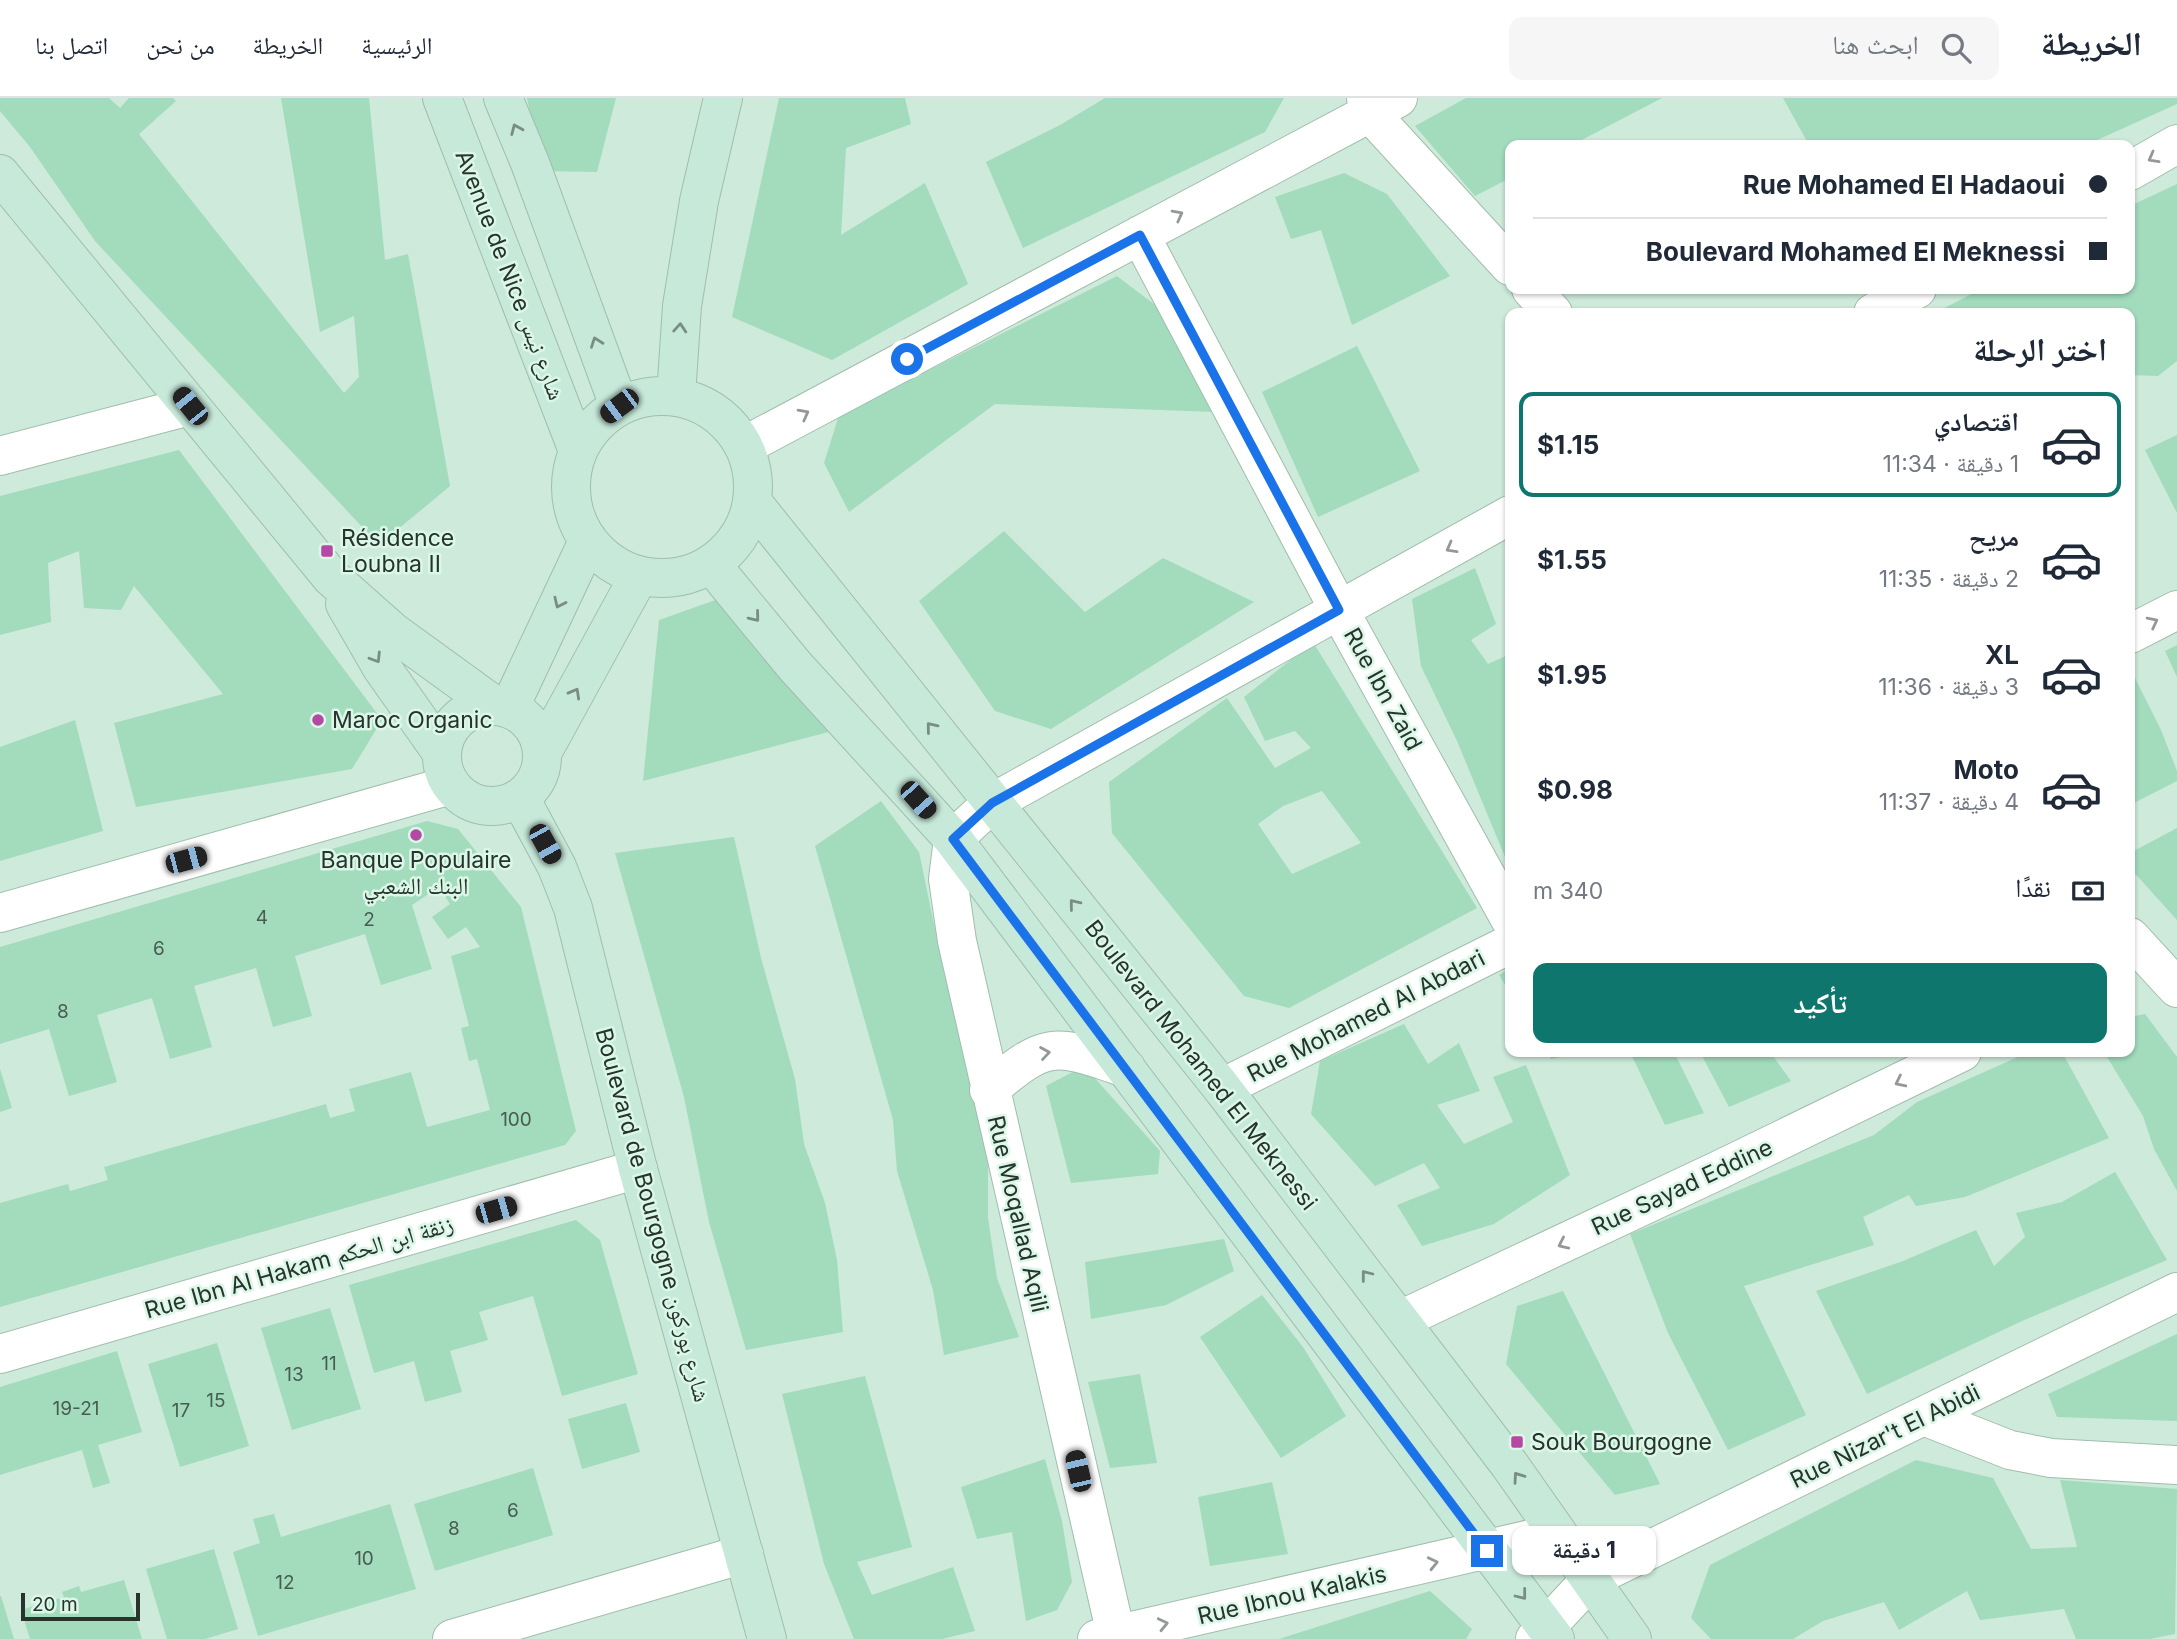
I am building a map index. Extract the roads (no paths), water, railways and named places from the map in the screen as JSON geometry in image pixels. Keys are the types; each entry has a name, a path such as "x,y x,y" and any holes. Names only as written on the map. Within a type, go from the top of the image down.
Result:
{"main road":[{"name":"Avenue de Nice شارع نيس","path":"442,98 578,451"},
{"path":"503,98 530,163 619,406"},
{"path":"676,396 682,306 699,201 723,98"},
{"path":"0,174 331,577 425,658 532,725 542,753"},
{"path":"676,396 703,405 719,416 744,446 753,474 753,503 743,530 726,554 700,572 670,579 639,576 610,564 588,541 574,513 570,481 578,451 595,425 619,406 647,397 676,396"},
{"name":"Boulevard Mohamed El Meknessi","path":"753,503 1222,1088 1401,1320 1592,1578 1632,1639"},
{"path":"502,707 588,541"},
{"path":"711,564 794,666 953,839 1487,1551 1545,1634"},
{"path":"331,577 382,668 447,769 470,801 487,806 520,798 532,786 540,770 542,753 639,576"},
{"path":"447,769 449,731 465,714 479,707 502,707"},
{"name":"Boulevard de Bourgogne شارع بوركون","path":"520,798 557,867 573,908 638,1169 767,1639"}],"street":[{"path":"744,446 1140,235 1378,103 1505,261"},
{"path":"2135,168 2177,145"},
{"name":"Rue Ibn Zaid","path":"1140,235 1339,610 1505,910"},
{"path":"1536,294 1548,308"},
{"path":"1882,308 1908,294"},
{"path":"0,456 190,406"},
{"path":"953,839 992,803 1505,518"},
{"path":"2135,631 2177,610"},
{"path":"0,913 447,769"},
{"name":"Rue Moqallad Aqili","path":"953,839 948,879 951,911 1110,1637"},
{"name":"Rue Mohamed Al Abdari","path":"1222,1088 1505,946"},
{"path":"2137,955 2177,988"},
{"path":"989,1090 1035,1053 1051,1050 1076,1052 1126,1068"},
{"name":"Rue Sayad Eddine","path":"1401,1320 1952,1057"},
{"name":"Rue Ibn Al Hakam زنقة ابن الحكم","path":"0,1354 638,1169"},
{"name":"Rue Nizar't El Abidi","path":"1545,1634 1592,1578 2177,1292"},
{"path":"1926,1417 2010,1450 2051,1458 2177,1465"},
{"name":"Rue Ibnou Kalakis","path":"1110,1637 1487,1551 1557,1532"},
{"path":"452,1639 744,1554"}],"place":[{"name":"Résidence Loubna II","path":"327,551"},
{"name":"Maroc Organic","path":"318,720"},
{"name":"Banque Populaire البنك الشعبي","path":"416,835"},
{"name":"Souk Bourgogne","path":"1517,1442"}]}
